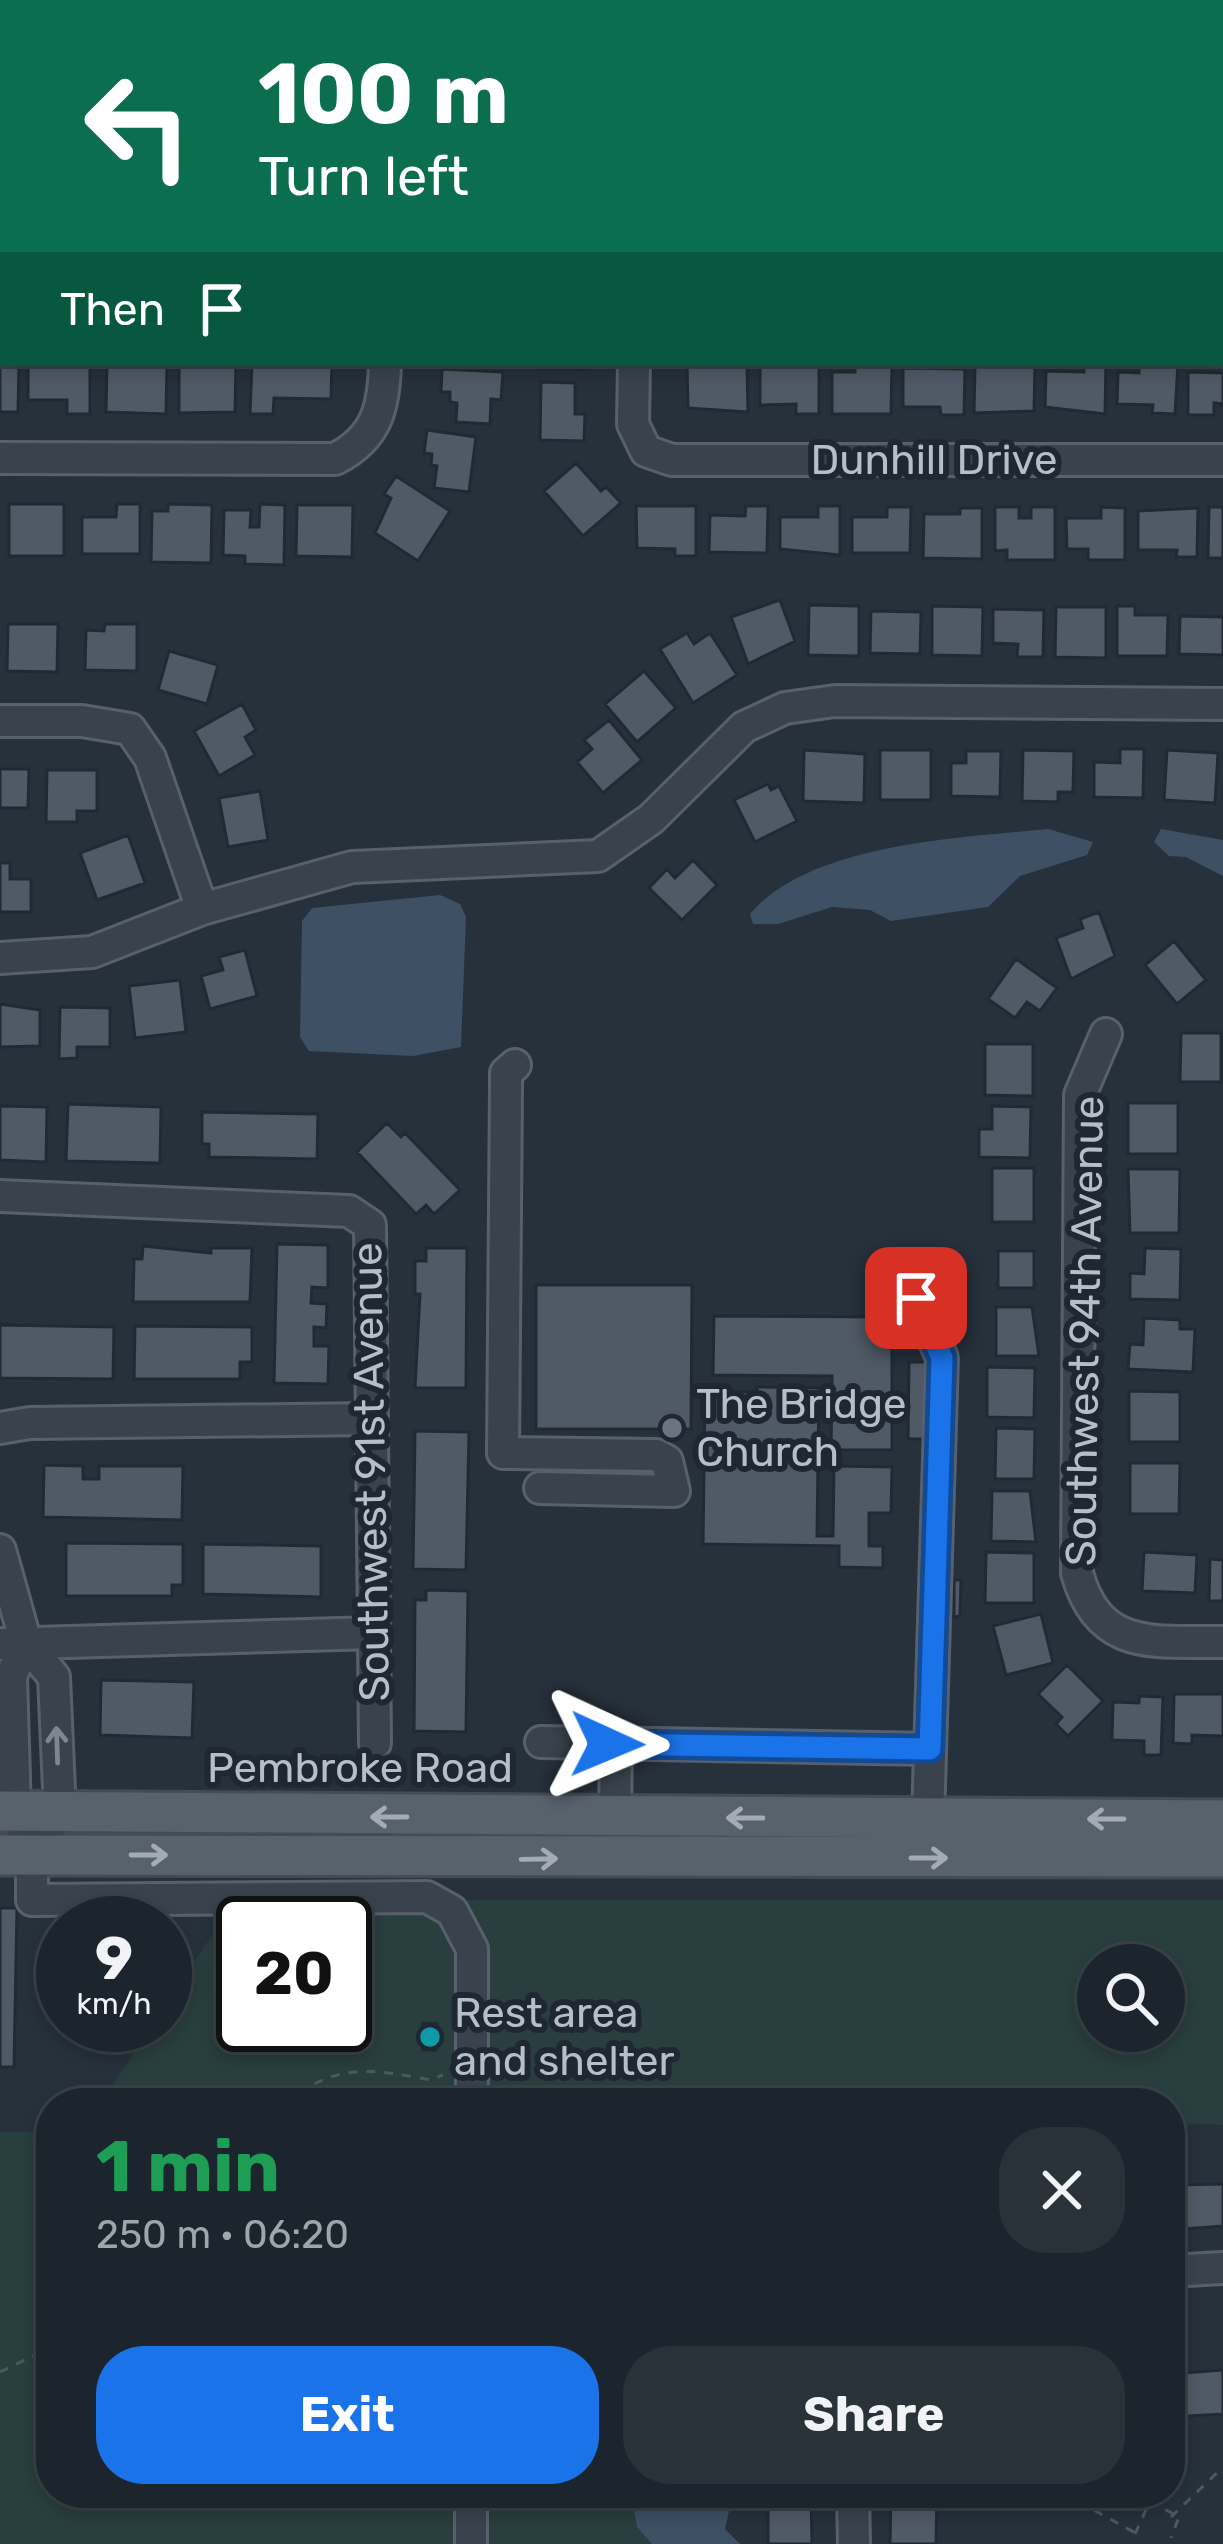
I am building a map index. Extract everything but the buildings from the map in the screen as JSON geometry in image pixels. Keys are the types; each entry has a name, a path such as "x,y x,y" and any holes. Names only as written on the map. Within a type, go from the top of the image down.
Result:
{"main road":[{"name":"Pembroke Road","path":"8,1812 1223,1820"},
{"path":"615,1818 616,1858"},
{"name":"Pembroke Road","path":"16,1854 1223,1857"}],"street":[{"path":"0,458 335,459 369,435 380,415 385,366"},
{"name":"Dunhill Drive","path":"634,366 633,424 646,452 672,460 1223,460"},
{"path":"0,958 92,952 202,909 352,867 598,856 650,818 744,727 784,708 836,701 1223,704"},
{"path":"0,721 82,722 130,729 150,758 202,909"},
{"name":"Southwest 94th Avenue","path":"1106,1034 1080,1095 1077,1573 1086,1604 1102,1625 1141,1640 1223,1642"},
{"path":"515,1065 506,1073 503,1454 656,1455 667,1460 674,1475 674,1491 539,1488"},
{"name":"Southwest 91st Avenue","path":"0,1196 349,1211 370,1225 375,1743"},
{"path":"916,1298 942,1358 928,1819"},
{"path":"0,1429 30,1423 372,1419"},
{"path":"0,1550 13,1644 8,1812 32,1900 428,1897 452,1911 472,1949 472,2088"},
{"path":"13,1644 374,1633"},
{"path":"13,1644 54,1677 60,1812 16,1854"},
{"path":"541,1742 930,1749"},
{"path":"615,1818 616,1744"},
{"path":"1185,2270 1223,2268"},
{"path":"471,2508 471,2544"},
{"path":"854,2508 854,2544"}],"path":[{"path":"305,2088 320,2077 342,2071 431,2080 472,2062"},
{"path":"0,2372 36,2354"},
{"path":"1185,2503 1223,2467"},
{"path":"1089,2508 1137,2535 1147,2508"},
{"path":"1162,2508 1173,2515"},
{"path":"1172,2538 1173,2515 1180,2508"}],"green space":[{"path":"372,1900 1223,1900 1223,2125 1185,2124 1185,2088 111,2088 134,2052 192,2052 192,1965 216,1929 216,2052 372,2052"},
{"path":"0,2132 36,2132 36,2508 730,2508 725,2529 740,2544 0,2544"}],"water":[{"path":"1048,829 1093,842 1087,855 1020,876 988,907 891,921 870,910 832,907 778,924 753,924 750,914 777,890 848,858 931,841"},
{"path":"1161,829 1223,840 1223,876 1186,857 1169,856 1154,842"},
{"path":"440,895 460,904 466,917 461,1047 413,1056 309,1051 300,1037 302,921 312,908"},
{"path":"634,2508 730,2508 725,2529 740,2544 652,2544 637,2527"}],"place":[{"name":"The Bridge Church","path":"672,1428"},
{"name":"Rest area and shelter","path":"430,2037"}],"route":[{"path":"607,1744 930,1749 942,1358 916,1298"}]}
